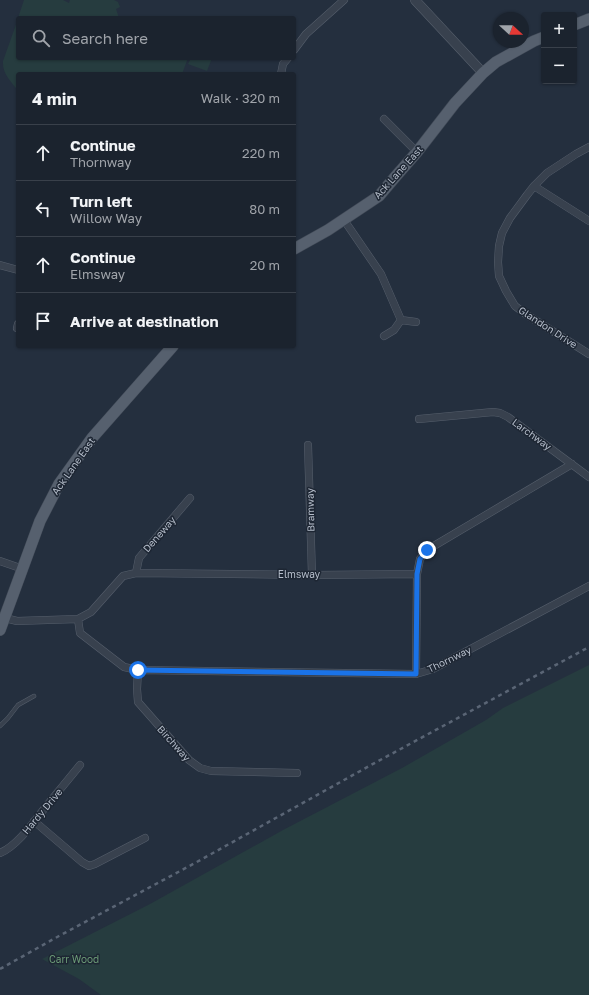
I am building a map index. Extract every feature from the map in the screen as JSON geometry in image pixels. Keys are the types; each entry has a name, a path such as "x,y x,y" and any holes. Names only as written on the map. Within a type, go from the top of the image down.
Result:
{"main road":[{"path":"577,24 589,19"},
{"name":"Ack Lane East","path":"296,248 344,220 379,196 417,152 455,103 483,73 496,62 541,38"},
{"name":"Ack Lane East","path":"0,630 40,521 59,484 92,438 171,348"}],"street":[{"path":"296,47 306,34 344,0"},
{"path":"415,0 483,73"},
{"path":"281,72 283,64 286,60"},
{"path":"384,119 417,152"},
{"name":"Glandon Drive","path":"589,147 547,173 534,186 510,218 502,234 499,246 498,262 499,276 515,306 589,354"},
{"path":"534,186 589,221"},
{"path":"344,220 381,274 401,320"},
{"path":"0,265 16,269"},
{"path":"401,320 416,322"},
{"path":"384,336 394,330 401,320"},
{"name":"Larchway","path":"419,419 493,412 500,414 508,417 589,477"},
{"name":"Bramway","path":"308,445 312,575"},
{"path":"416,674 417,574 420,559 427,550 572,464"},
{"name":"Deneway","path":"136,573 139,558 190,498"},
{"path":"0,561 22,569"},
{"name":"Elmsway","path":"78,619 91,612 123,576 136,573 312,575 417,574"},
{"name":"Thornway","path":"78,619 80,633 124,667 138,670 416,674 433,669 589,586"},
{"path":"5,618 17,621 78,619"},
{"name":"Birchway","path":"138,670 138,702 189,760 200,768 211,771 297,773"},
{"name":"Hardy Drive","path":"0,853 14,844 80,765"},
{"path":"34,821 82,862 89,866 144,838"}],"lane":[{"path":"0,726 18,705 34,696"}],"green space":[{"path":"24,0 63,0 69,3 70,0 114,0 118,2 120,7 116,9 118,16 19,16"},
{"path":"16,25 16,60 187,60 183,72 16,72 16,88 5,74 3,61"},
{"path":"190,60 211,60 207,71 188,64"},
{"name":"Carr Wood","path":"589,665 589,995 101,995 79,979 42,959 150,904 283,830 402,768 486,720 503,708"}],"railway":[{"path":"0,969 589,647"}],"route":[{"path":"138,670 416,674 417,574 420,559 427,550"}]}
